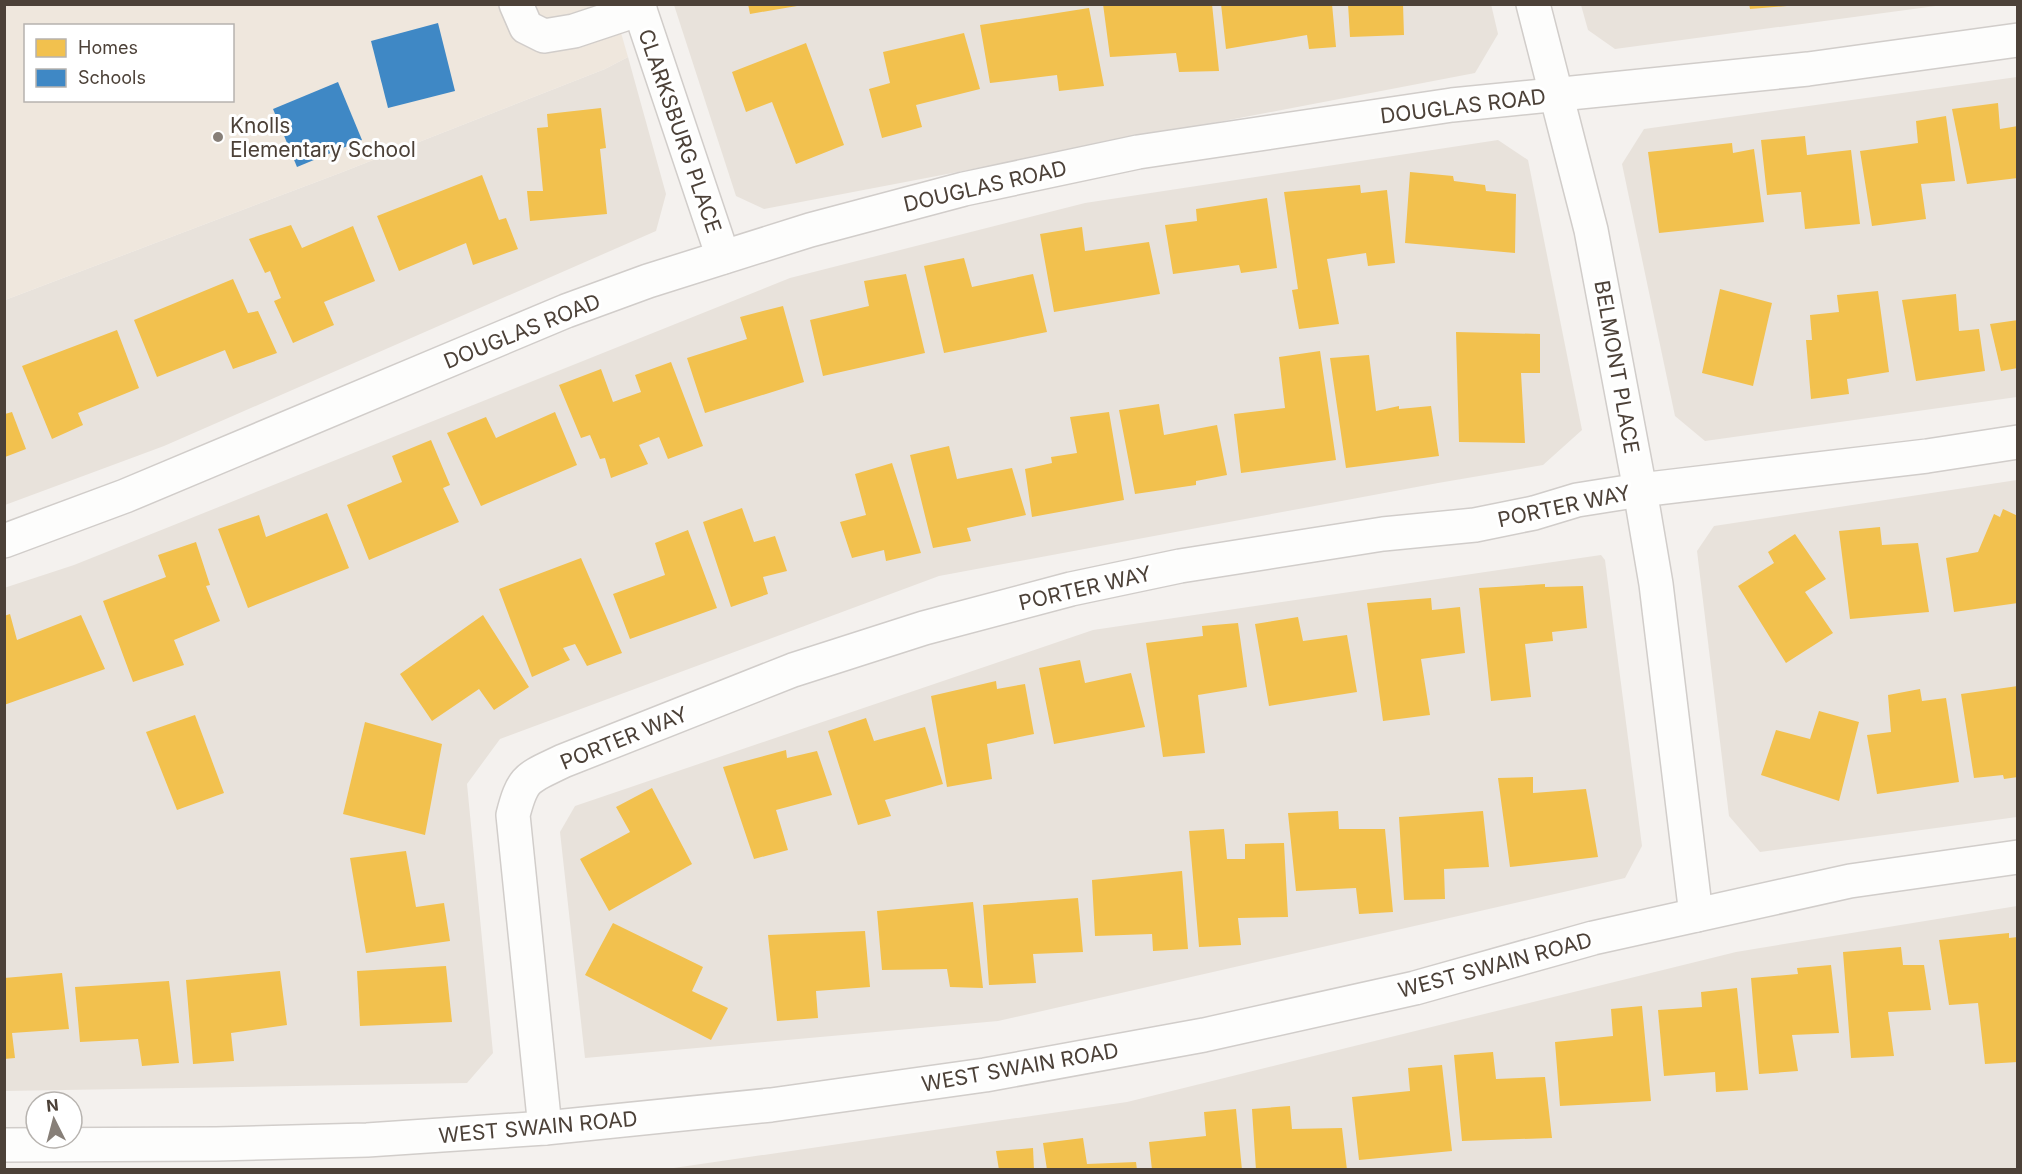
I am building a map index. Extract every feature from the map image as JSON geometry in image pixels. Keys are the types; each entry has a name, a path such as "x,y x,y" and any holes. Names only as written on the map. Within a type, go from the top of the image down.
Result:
{"street":[{"path":"516,4 526,27 544,36 574,32 639,7"},
{"name":"BELMONT PLACE","path":"1533,4 1591,230 1640,490 1656,584 1696,915"},
{"name":"CLARKSBURG PLACE","path":"639,7 723,256"},
{"name":"DOUGLAS ROAD","path":"4,541 125,496 243,448 566,311 723,256 964,189 1138,152 1452,105 1808,69 2018,40"},
{"name":"PORTER WAY","path":"545,1128 513,815 519,792 530,777 563,761 793,670 924,628 1071,589 1180,566 1383,534 1475,525 1534,513 1577,500 1640,490 1916,458 2018,442"},
{"name":"WEST SWAIN ROAD","path":"4,1145 216,1144 367,1140 545,1128 771,1105 985,1075 1204,1035 1415,988 1593,938 1850,881 2018,857"}],"shaded area":[{"path":"1491,4 1498,34 1475,73 764,209 736,196 674,5"},
{"name":"Knolls Elementary School","path":"5,5 613,5 628,57 605,69 340,173 5,300"},
{"path":"1581,5 1943,5 1615,49 1588,30"},
{"path":"628,57 666,194 656,231 164,446 5,505 5,300 340,173 605,69"},
{"path":"2017,77 2017,397 1705,441 1675,416 1622,164 1644,129"},
{"path":"1498,140 1528,160 1582,430 1543,465 939,576 500,739 467,784 493,1053 467,1083 5,1091 4,588 74,565 790,278 1085,203"},
{"path":"2017,480 2017,817 1760,852 1729,816 1697,551 1714,526"},
{"path":"1601,555 1605,560 1642,846 1625,878 998,1021 585,1058 560,832 575,806 1093,630"},
{"path":"2017,906 2017,1169 660,1170 1127,1102 1736,952"}],"building: Homes":[{"path":"748,4 796,4 797,6 750,14"},
{"path":"1103,4 1212,4 1219,71 1179,72 1176,53 1110,57"},
{"path":"1221,4 1332,4 1336,47 1309,49 1307,35 1226,49"},
{"path":"1348,4 1403,4 1404,35 1350,37"},
{"path":"1749,4 1787,4 1787,6 1750,9"},
{"path":"1089,8 1104,86 1059,91 1057,75 990,83 980,25"},
{"path":"964,33 980,89 916,105 922,127 882,138 869,89 890,83 883,52"},
{"path":"806,43 844,145 796,164 772,102 746,112 732,72"},
{"path":"1998,103 2000,129 2018,126 2018,178 1967,184 1952,109"},
{"path":"601,108 606,148 600,149 607,214 530,221 527,191 543,191 537,128 548,127 547,114"},
{"path":"1946,116 1955,181 1921,184 1926,219 1872,226 1860,151 1918,143 1916,121"},
{"path":"1805,136 1807,155 1851,150 1860,224 1805,229 1801,192 1767,195 1761,140"},
{"path":"1732,143 1733,153 1754,149 1764,222 1659,233 1648,152"},
{"path":"1410,172 1453,176 1454,181 1485,185 1486,191 1516,194 1515,253 1405,243"},
{"path":"482,175 499,220 506,218 518,249 473,265 466,243 399,271 377,216"},
{"path":"1360,185 1361,193 1387,190 1395,263 1368,266 1366,253 1327,259 1339,324 1299,329 1292,290 1298,289 1284,192"},
{"path":"1267,198 1277,268 1241,273 1239,265 1173,274 1165,225 1197,221 1196,209"},
{"path":"291,225 302,248 353,226 375,281 324,302 334,325 293,343 274,301 281,298 270,271 265,273 249,239"},
{"path":"1082,227 1085,251 1149,242 1160,294 1054,312 1040,234"},
{"path":"964,258 972,287 1033,274 1047,332 944,353 924,266"},
{"path":"906,274 925,353 823,376 810,320 869,306 864,281"},
{"path":"233,279 248,313 258,311 277,353 233,369 225,350 157,377 134,320"},
{"path":"1720,289 1772,303 1753,386 1702,373"},
{"path":"1878,291 1889,372 1847,379 1849,394 1811,399 1806,340 1812,340 1810,315 1839,312 1837,295"},
{"path":"1956,294 1959,331 1979,329 1985,371 1916,381 1902,300"},
{"path":"783,306 804,382 705,413 687,358 747,339 740,317"},
{"path":"2018,320 2018,368 2001,371 1990,324"},
{"path":"117,330 139,388 78,413 83,425 52,439 22,366"},
{"path":"1456,332 1540,334 1540,373 1521,373 1525,443 1459,442"},
{"path":"1320,351 1336,460 1241,473 1234,414 1285,408 1279,357"},
{"path":"1369,355 1376,411 1399,406 1399,409 1431,406 1439,456 1346,468 1330,358"},
{"path":"671,362 703,446 668,459 659,437 639,445 648,464 611,478 605,458 600,459 590,435 581,438 559,385 601,369 613,402 641,392 635,375"},
{"path":"1159,404 1164,435 1217,425 1227,475 1196,481 1196,485 1135,494 1119,410"},
{"path":"12,412 26,449 5,457 5,414"},
{"path":"555,412 577,465 481,506 447,433 486,417 496,438"},
{"path":"1109,412 1124,500 1032,517 1025,469 1052,463 1051,457 1077,453 1070,417"},
{"path":"431,440 450,485 443,488 459,522 369,560 347,505 402,482 392,456"},
{"path":"949,446 957,479 1012,468 1026,515 967,528 971,541 933,548 910,455"},
{"path":"892,463 921,553 886,561 884,550 852,558 840,522 866,515 855,474"},
{"path":"742,508 754,542 775,536 787,571 763,577 768,594 731,607 703,522"},
{"path":"2003,509 2018,516 2018,603 1954,612 1946,558 1978,552 1994,514 2000,517"},
{"path":"327,513 349,568 248,608 218,529 259,515 266,537"},
{"path":"1880,527 1882,545 1918,543 1929,612 1850,619 1839,531"},
{"path":"688,530 717,608 630,639 613,594 665,575 655,543"},
{"path":"1795,534 1826,579 1805,592 1833,633 1786,663 1738,586 1774,563 1768,552"},
{"path":"196,542 210,585 206,586 220,621 174,640 184,665 133,682 103,601 166,577 158,555"},
{"path":"581,558 622,653 587,666 575,644 563,648 570,660 532,677 499,589"},
{"path":"1545,584 1545,587 1583,586 1587,628 1552,632 1553,641 1525,644 1531,697 1491,701 1479,588"},
{"path":"1431,598 1432,610 1460,607 1465,653 1421,659 1430,715 1383,721 1367,603"},
{"path":"10,614 17,640 81,615 105,669 4,705 4,616"},
{"path":"483,615 529,687 494,710 479,689 432,721 400,674"},
{"path":"1298,617 1303,641 1347,635 1357,692 1269,706 1255,624"},
{"path":"1238,623 1247,687 1198,695 1205,753 1163,757 1146,643 1203,636 1202,626"},
{"path":"1080,660 1085,683 1131,673 1145,727 1054,744 1039,668"},
{"path":"996,681 997,689 1025,684 1034,734 987,744 992,779 947,787 931,696"},
{"path":"2018,686 2018,777 2004,779 2003,775 1974,778 1961,694"},
{"path":"1920,689 1922,701 1946,698 1959,782 1877,794 1867,735 1891,732 1888,695"},
{"path":"1819,711 1859,722 1839,801 1761,775 1776,730 1810,739"},
{"path":"195,715 224,793 177,810 146,732"},
{"path":"866,718 874,741 925,727 943,784 885,800 891,816 858,825 828,731"},
{"path":"365,722 442,744 425,835 343,814"},
{"path":"786,750 787,758 817,751 832,795 776,810 788,850 754,859 723,767"},
{"path":"1533,777 1533,793 1586,789 1598,857 1510,867 1498,778"},
{"path":"652,788 692,864 609,911 580,859 630,832 616,807"},
{"path":"1338,811 1339,829 1385,829 1393,912 1359,914 1356,888 1296,891 1288,813"},
{"path":"1483,811 1489,867 1444,869 1445,899 1404,900 1399,817"},
{"path":"1224,829 1227,859 1245,859 1245,844 1284,843 1288,917 1238,918 1241,945 1199,947 1189,831"},
{"path":"406,851 416,907 444,903 450,941 366,953 350,858"},
{"path":"1182,871 1188,949 1153,951 1152,934 1095,936 1092,880"},
{"path":"1078,898 1083,952 1033,954 1036,983 989,985 983,905"},
{"path":"973,902 983,988 950,987 947,969 882,970 877,911"},
{"path":"613,923 703,967 692,991 728,1008 711,1040 585,975"},
{"path":"865,931 870,987 816,991 818,1018 777,1021 768,935"},
{"path":"2009,933 2009,938 2018,937 2018,1062 1985,1064 1978,1003 1949,1005 1939,940"},
{"path":"1901,947 1903,965 1924,965 1931,1010 1888,1012 1894,1056 1851,1058 1843,952"},
{"path":"1831,965 1839,1033 1792,1035 1798,1071 1759,1074 1751,978 1798,974 1797,968"},
{"path":"446,966 452,1022 360,1026 357,971"},
{"path":"280,971 287,1025 231,1033 234,1061 193,1064 186,980"},
{"path":"62,973 69,1029 12,1033 15,1058 4,1059 4,978"},
{"path":"169,981 179,1063 142,1066 138,1039 80,1042 75,987"},
{"path":"1737,988 1748,1090 1716,1092 1715,1072 1664,1076 1658,1010 1702,1007 1701,992"},
{"path":"1642,1006 1651,1101 1560,1106 1555,1042 1613,1036 1611,1009"},
{"path":"1493,1052 1496,1079 1545,1077 1552,1138 1462,1141 1454,1055"},
{"path":"1442,1065 1452,1151 1359,1160 1352,1097 1410,1091 1408,1068"},
{"path":"1290,1106 1292,1129 1342,1128 1347,1170 1256,1170 1252,1109"},
{"path":"1236,1109 1242,1170 1152,1170 1149,1142 1206,1136 1204,1112"},
{"path":"1083,1138 1087,1164 1136,1162 1137,1170 1047,1170 1043,1143"},
{"path":"1033,1148 1034,1170 999,1170 996,1151"}],"building: Schools":[{"path":"438,23 455,91 388,108 371,41"},
{"path":"338,82 362,140 297,167 273,109"}],"place":[{"name":"Knolls Elementary School","path":"218,137"}]}
